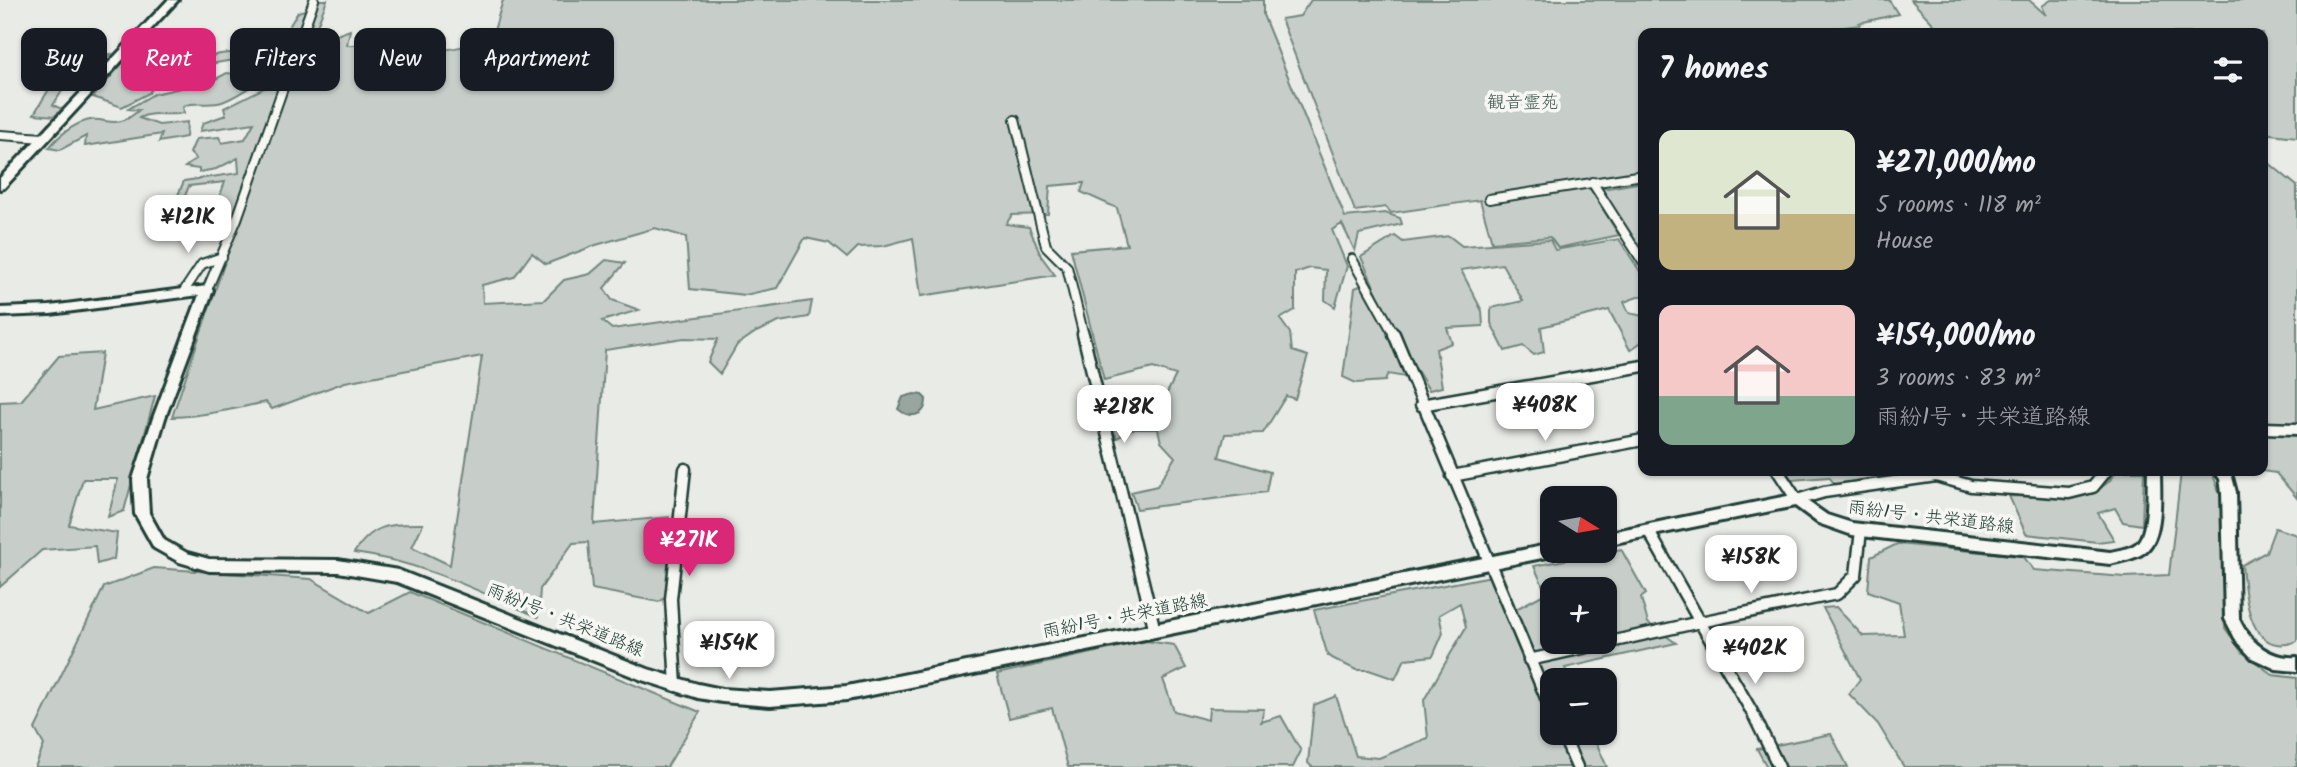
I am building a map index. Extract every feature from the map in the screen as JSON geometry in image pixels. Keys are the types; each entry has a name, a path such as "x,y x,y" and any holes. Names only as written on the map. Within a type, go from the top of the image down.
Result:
{"street":[{"path":"0,185 173,0"},
{"path":"0,312 50,310 207,290 222,257 314,0"},
{"path":"1015,120 1046,246 1067,267 1155,631"},
{"path":"0,135 44,138"},
{"path":"1489,199 1638,176"},
{"path":"1592,182 1638,254"},
{"path":"182,294 200,263 207,258 222,257"},
{"path":"1352,259 1390,323 1421,405 1540,685"},
{"name":"雨紛1号・共栄道路線","path":"207,290 159,418 140,479 142,514 159,544 184,558 209,565 338,566 398,576 676,686 730,698 801,699 1540,553"},
{"path":"1421,405 1638,367"},
{"path":"2268,428 2297,429"},
{"path":"1452,476 1638,441"},
{"path":"676,686 671,599 685,469"},
{"path":"1782,476 1797,500"},
{"path":"1617,536 1797,500 1824,492 1922,476"},
{"path":"1947,476 1971,486 2070,492 2093,487 2102,476"},
{"name":"雨紛1号・共栄道路線","path":"1797,500 1812,514 1829,524 1861,530 2110,558 2135,551 2145,544 2150,532 2154,476"},
{"path":"2225,476 2229,492 2232,620 2239,638 2254,652 2271,661 2297,664"},
{"path":"1648,530 1779,767"},
{"path":"1529,660 1837,594 1851,587 1857,576 1861,530"},
{"path":"1567,745 1577,767"}],"green space":[{"path":"317,0 327,0 316,28 288,28 298,12 314,7"},
{"path":"503,0 1263,0 1263,15 1345,217 1385,213 1400,218 1402,224 1359,234 1355,251 1342,224 1332,230 1347,266 1335,307 1325,300 1326,270 1310,268 1295,273 1295,310 1280,319 1290,333 1292,351 1308,356 1295,399 1286,396 1263,433 1225,434 1219,457 1270,472 1266,492 1137,509 1131,492 1157,486 1175,457 1161,442 1158,429 1132,429 1117,438 1110,425 1128,419 1154,419 1176,375 1153,368 1104,380 1071,250 1127,245 1117,208 1081,192 1084,183 1050,186 1048,214 1012,215 1006,224 1029,227 1041,256 1055,275 921,296 913,238 883,246 858,247 847,258 829,243 805,238 777,288 745,295 690,289 686,237 655,228 596,245 546,264 532,253 514,277 482,285 483,303 544,300 564,280 590,274 606,260 625,263 604,288 612,300 639,310 602,321 612,329 812,301 809,317 779,322 756,332 737,345 720,374 708,362 718,339 684,338 605,350 594,524 669,517 676,590 659,602 592,589 588,542 573,543 540,589 538,617 426,570 354,553 368,536 384,527 423,524 412,547 450,565 482,356 345,382 272,409 266,402 207,414 172,417 234,235 214,240 222,232 215,223 186,233 175,233 194,216 214,211 225,182 189,186 172,227 164,228 184,181 239,173 238,158 216,169 199,172 199,169 185,167 196,159 190,153 196,139 219,137 222,143 245,139 254,123 200,131 203,123 226,115 224,108 258,91 340,91 340,34 350,30 347,45 354,45 354,91 446,91 446,49 460,47 460,91 614,91 614,28 495,28"},
{"name":"観音霊苑","path":"1311,0 1889,0 1898,14 1859,23 1860,25 1837,28 1638,28 1638,179 1589,187 1619,235 1558,248 1550,237 1492,242 1480,200 1391,213 1386,207 1355,211 1281,19 1300,16"},
{"path":"1911,0 2029,0 2046,15 2042,6 2051,0 2297,0 2297,137 2268,134 2268,28 1937,28"},
{"path":"230,53 230,61 216,63 216,55"},
{"path":"121,65 121,91 150,91 122,107 93,97 98,91 107,91 107,81"},
{"path":"230,73 230,91 244,91 222,102 183,106 184,113 150,114 139,118 159,125 187,122 186,137 159,142 162,134 85,146 86,136 60,150 49,148 65,132 81,123 93,120 123,121 139,110 128,109 154,94 167,91 216,91 216,79"},
{"path":"48,91 62,91 53,105 62,109 55,116 34,114"},
{"path":"2268,162 2297,186 2297,423 2268,422"},
{"path":"1638,183 1638,244 1602,189"},
{"path":"1395,236 1403,242 1449,236 1462,246 1550,240 1555,250 1619,239 1638,268 1638,297 1624,302 1629,313 1638,315 1638,344 1630,350 1609,310 1541,327 1544,352 1534,355 1523,346 1505,351 1491,323 1491,308 1523,301 1502,264 1461,270 1482,311 1483,326 1447,328 1452,343 1436,349 1442,387 1429,390 1418,372 1405,377 1388,374 1385,381 1356,383 1343,377 1355,288 1362,285 1385,319 1381,302 1361,257"},
{"path":"102,353 93,410 155,396 124,511 108,517 118,479 83,479 69,525 117,533 114,559 97,564 95,546 42,550 0,587 0,402 21,401 59,356"},
{"path":"2268,434 2297,436 2297,498 2276,473 2268,472"},
{"path":"1789,476 1901,476 1836,486 1829,477 1792,480"},
{"path":"2112,476 2144,476 2142,525 2123,522 2115,508 2098,513 2114,540 2097,542 2026,534 2009,496 2068,497 2097,490"},
{"path":"2181,476 2213,476 2221,497 2225,628 2241,651 2273,675 2297,678 2297,767 1904,767 1878,724 1849,694 1860,679 1823,608 1836,607 1863,636 1904,635 1899,602 1868,591 1871,557 1897,544 2023,556 2034,570 2125,577 2169,575"},
{"path":"2275,528 2297,535 2297,641 2281,644 2269,641 2259,633 2253,621 2245,592 2242,565 2266,552"},
{"path":"1621,549 1646,594 1641,598 1648,623 1676,643 1565,668 1540,668 1540,745 1597,745 1607,767 1312,767 1308,763 1314,705 1336,696 1356,756 1379,758 1428,738 1424,700 1466,627 1460,603 1439,615 1443,633 1433,656 1405,659 1395,679 1369,670 1356,670 1328,656 1314,610 1502,574 1516,609 1540,596 1540,654 1617,654 1617,577 1540,577 1540,580 1534,566 1617,564 1617,550"},
{"path":"154,568 311,579 369,613 410,592 700,712 667,767 35,767 44,745 35,729 104,587"},
{"path":"1146,641 1174,645 1186,668 1163,679 1174,711 1208,720 1209,708 1264,709 1261,722 1281,716 1301,751 1293,767 1068,767 1052,708 1009,718 997,674"},
{"path":"1831,734 1848,767 1767,767 1757,749"}],"shaded area":[{"path":"922,395 926,399 920,413 912,415 898,409 903,397"}]}
